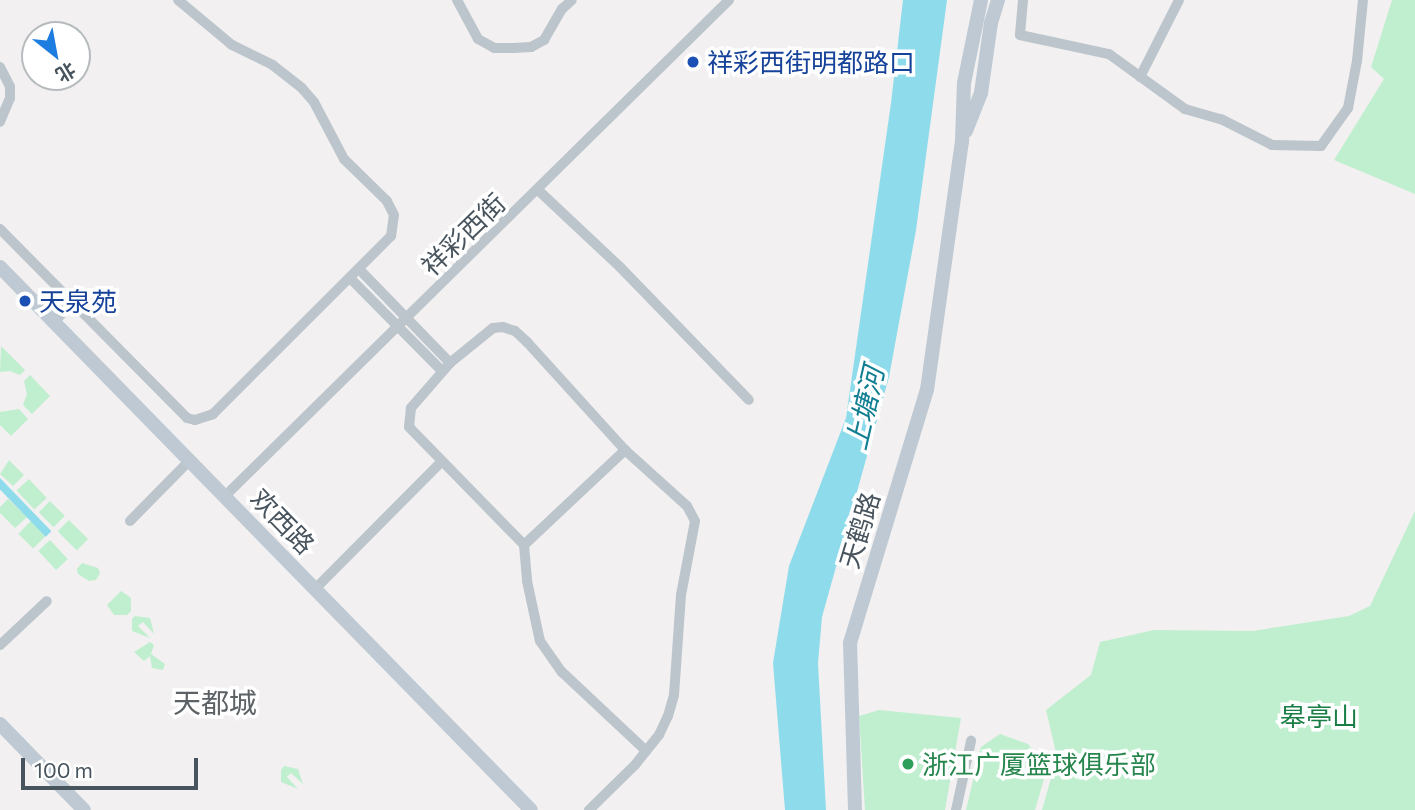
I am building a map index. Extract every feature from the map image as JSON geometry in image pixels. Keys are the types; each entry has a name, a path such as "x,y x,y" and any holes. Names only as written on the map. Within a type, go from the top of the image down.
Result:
{"main road":[{"name":"天鹤路","path":"855,810 850,642 927,390 962,142 964,83 981,0"},
{"name":"天鹤路","path":"962,142 981,93 991,23 999,0"},
{"name":"欢西路","path":"0,267 531,810"},
{"path":"0,724 84,810"}],"street":[{"path":"0,229 187,418 195,420 213,414 391,236 394,215 387,201 344,159 314,102 302,88 273,65 232,45 178,0"},
{"path":"457,0 478,39 494,48 514,48 531,47 544,40 562,9 572,0"},
{"name":"祥彩西街","path":"225,496 729,0"},
{"path":"1023,0 1020,35 1109,54 1185,109 1220,119 1272,145 1321,146 1348,108 1357,61 1363,0"},
{"path":"1140,76 1179,0"},
{"path":"0,67 10,87 10,98 0,122"},
{"path":"538,190 620,267 749,400"},
{"path":"359,269 450,363"},
{"path":"350,278 442,371"},
{"path":"54,322 72,303"},
{"path":"589,810 646,751 659,735 674,695 681,595 695,521 687,506 625,450 575,392 515,331 503,327 493,328 450,363 411,408 407,418 413,435 524,545 527,582 540,641 562,672 646,751"},
{"path":"524,545 625,450"},
{"path":"130,521 190,460"},
{"path":"315,589 441,463"},
{"path":"0,645 47,601"},
{"path":"956,810 971,741"}],"green space":[{"path":"1392,0 1415,0 1415,194 1334,160 1384,79 1371,67"},
{"path":"1,346 25,370 20,375 10,371 0,372"},
{"path":"30,375 50,396 32,414 23,405 27,394 24,381"},
{"path":"19,409 28,419 11,436 0,425 0,412"},
{"path":"9,460 24,475 13,486 0,474"},
{"path":"29,479 47,498 34,510 17,491"},
{"path":"8,499 27,517 15,528 0,513 0,507"},
{"path":"50,501 65,516 54,527 39,512"},
{"name":"皋亭山","path":"1415,511 1415,810 1042,810 1057,757 1046,710 1091,675 1100,642 1154,630 1253,631 1349,616 1370,606"},
{"path":"69,520 88,539 77,550 58,531"},
{"path":"31,521 46,536 33,549 18,534"},
{"path":"50,540 68,559 56,570 38,551"},
{"path":"82,563 98,568 100,573 96,580 89,581 78,574 77,569"},
{"path":"121,591 131,598 131,611 127,615 114,615 107,605"},
{"path":"135,616 150,618 154,634 143,622 138,626 150,638 132,631 132,619"},
{"path":"150,642 154,645 151,654 165,664 163,670 152,668 150,656 144,661 134,652"},
{"name":"浙江广厦篮球俱乐部","path":"879,710 961,718 945,810 865,810 859,716"},
{"path":"1000,734 1028,744 1047,769 1035,810 966,810 981,747"},
{"path":"284,766 298,769 303,784 291,773 287,777 298,789 281,782 281,770"}],"water":[{"name":"上塘河","path":"903,0 947,0 916,230 889,377 822,617 818,663 826,810 785,810 773,663 789,566 846,418"},
{"path":"0,478 51,531 46,537 0,490"}],"place":[{"name":"祥彩西街明都路口","path":"693,62"},
{"name":"天泉苑","path":"25,301"},
{"name":"浙江广厦篮球俱乐部","path":"908,764"}],"district":[{"name":"天都城","path":"215,702"}]}
